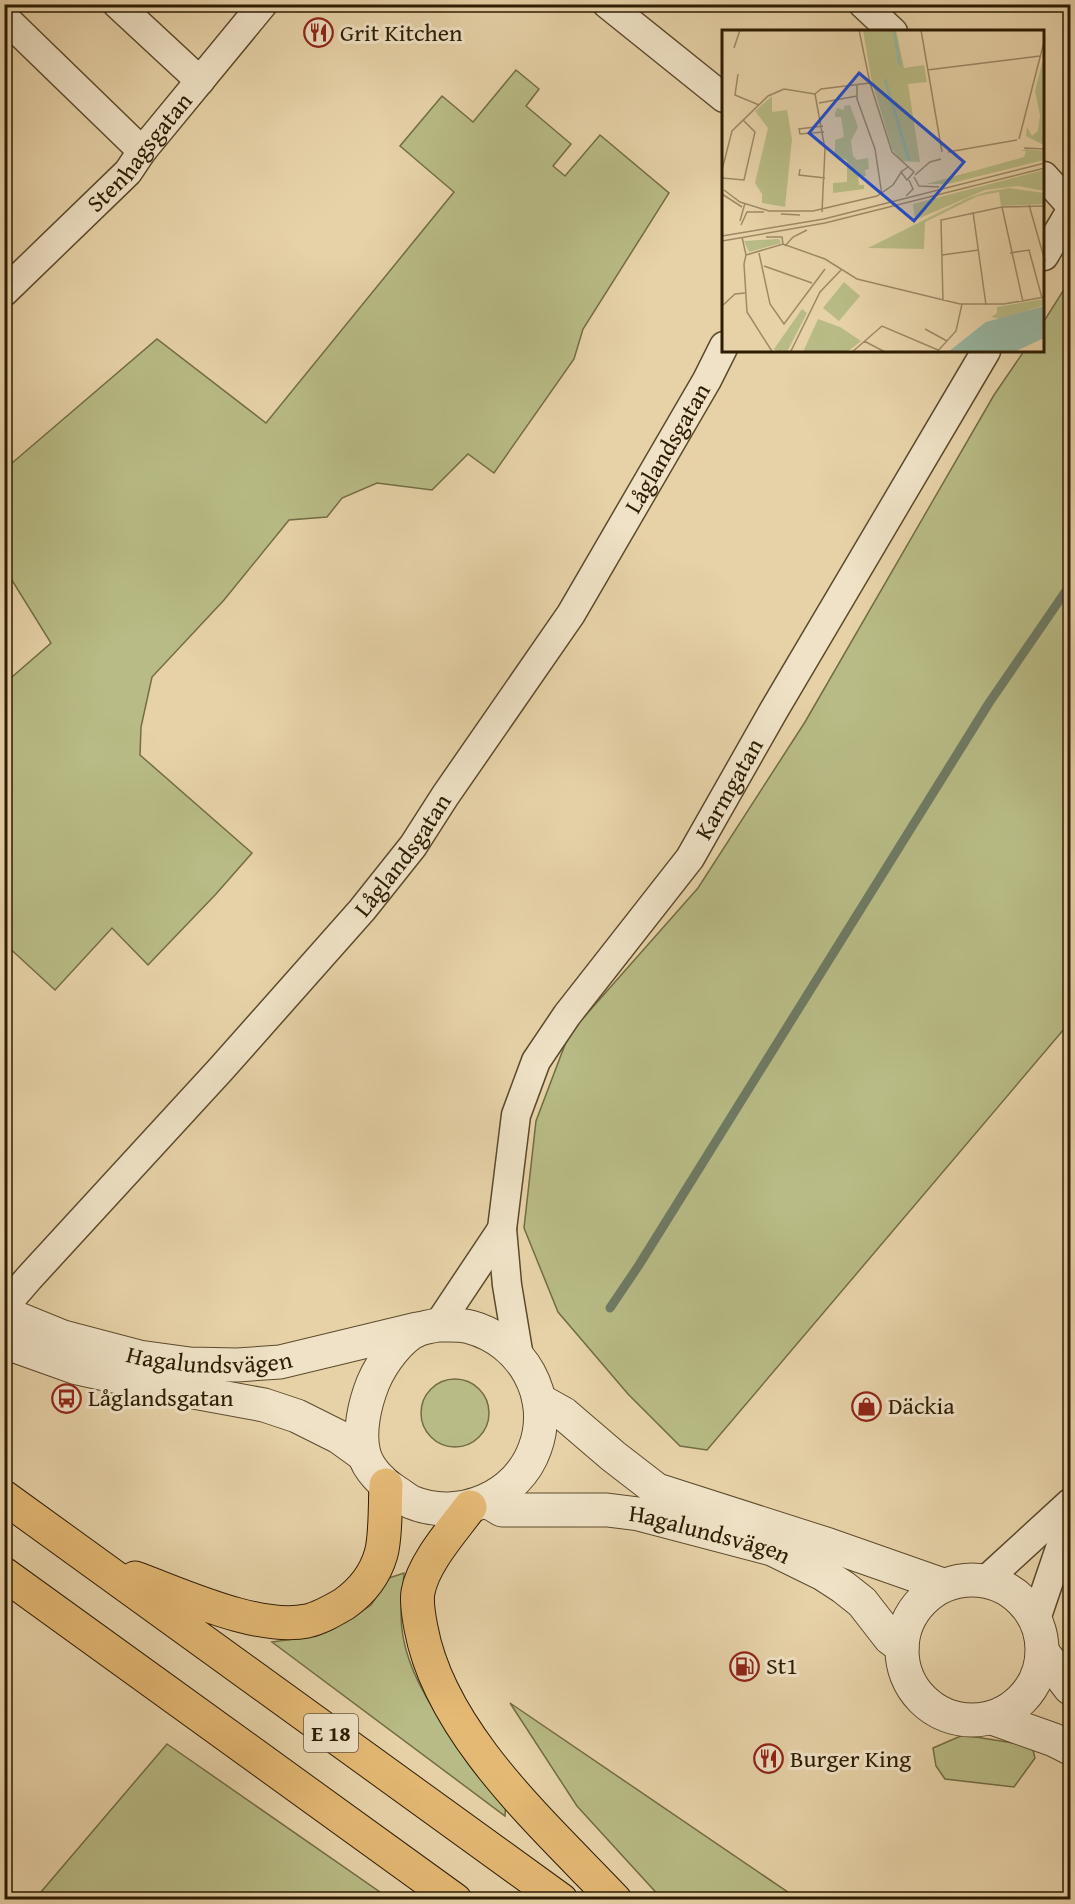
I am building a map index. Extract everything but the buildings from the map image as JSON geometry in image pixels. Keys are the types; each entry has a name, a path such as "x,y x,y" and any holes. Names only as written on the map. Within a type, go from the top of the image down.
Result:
{"highway":[{"path":"102,1567 269,1622 306,1621 331,1612 351,1598 370,1580 382,1552 386,1485"},
{"name":"E 18","path":"4,1497 561,1899"},
{"path":"478,1504 433,1558 423,1575 417,1593 418,1616 424,1646 433,1673 453,1712 481,1752 523,1803 615,1899"},
{"name":"E 18","path":"4,1574 455,1899"}],"street":[{"path":"117,4 200,81"},
{"name":"Stenhagsgatan","path":"4,292 128,172 142,151 263,4"},
{"path":"607,4 722,96"},
{"path":"863,4 891,30"},
{"path":"4,16 142,151"},
{"path":"1045,177 1071,205"},
{"path":"1045,254 1071,212"},
{"name":"Låglandsgatan","path":"4,1307 28,1278 221,1069 354,918 413,846 445,796 572,614 702,390 722,350"},
{"name":"Karmgatan","path":"519,1357 507,1285 502,1229 516,1115 536,1061 567,1015 690,858 774,710 985,352"},
{"name":"Karmgatan","path":"428,1327 502,1229"},
{"name":"Hagalundsvägen","path":"4,1313 63,1337 139,1357 202,1364 237,1365 280,1362 428,1327 468,1326 496,1338 519,1357 532,1377 539,1400 541,1424 535,1448 524,1470 507,1488 478,1504 440,1509 411,1502 386,1485 364,1455 339,1437 297,1416 264,1405 77,1368 4,1342"},
{"path":"364,1455 362,1429 367,1399 377,1373 406,1338 428,1327"},
{"name":"Hagalundsvägen","path":"539,1400 564,1414 657,1490 829,1545 943,1585"},
{"path":"986,1580 1071,1503"},
{"name":"Hagalundsvägen","path":"478,1504 502,1510 607,1510 639,1515 772,1549 843,1587 862,1602 890,1638 902,1647"},
{"path":"1036,1619 1071,1519"},
{"path":"1071,1688 1044,1654 1036,1619 1016,1593 986,1580 964,1579 943,1585 922,1600 907,1622 902,1647 904,1666 911,1685 930,1707 957,1719 992,1718 1071,1748"},
{"path":"992,1718 1017,1705 1036,1683 1044,1654"}],"green space":[{"path":"516,70 539,89 526,106 571,144 553,166 565,176 600,135 669,193 583,329 574,359 494,473 468,454 432,490 377,483 342,498 327,517 289,520 224,600 152,677 141,727 140,755 252,853 148,965 112,928 55,990 5,944 5,683 51,643 5,569 5,469 157,339 266,423 454,192 400,146 442,96 473,122"},
{"path":"1070,280 1070,1022 707,1450 680,1446 628,1394 558,1312 524,1228 536,1121 569,1034 698,888 805,722 994,395 1023,352 1045,352 1045,319"},
{"path":"455,1379 468,1382 479,1389 486,1400 489,1413 486,1426 479,1437 468,1444 455,1447 442,1444 431,1437 424,1426 421,1413 424,1400 431,1389 442,1382"},
{"path":"404,1573 401,1615 404,1641 411,1666 437,1715 471,1760 506,1800 505,1816 272,1642 308,1637 346,1622 371,1605 389,1578"},
{"path":"510,1703 798,1899 662,1899 577,1806"},
{"path":"963,1735 1032,1746 1035,1758 1014,1787 945,1779 936,1766 933,1748"},
{"path":"167,1744 390,1899 35,1899"}],"waterway":[{"path":"610,1308 989,703 1070,585"}],"place":[{"name":"Grit Kitchen","path":"319,33"},
{"name":"Låglandsgatan","path":"67,1398"},
{"name":"Däckia","path":"867,1406"},
{"name":"St1","path":"745,1666"},
{"name":"Burger King","path":"769,1759"}]}
